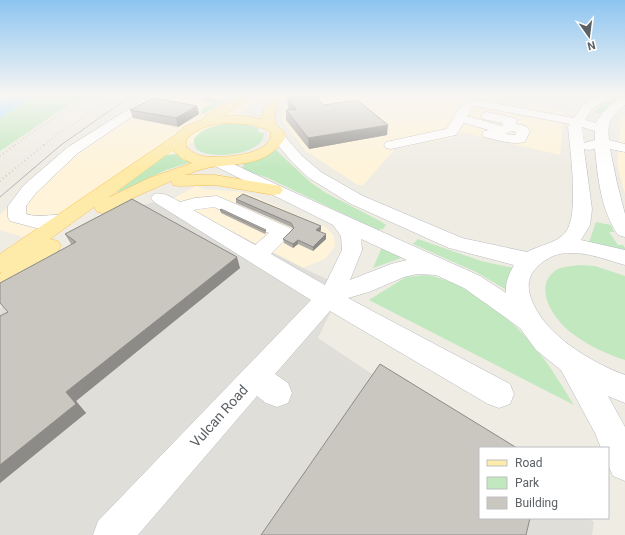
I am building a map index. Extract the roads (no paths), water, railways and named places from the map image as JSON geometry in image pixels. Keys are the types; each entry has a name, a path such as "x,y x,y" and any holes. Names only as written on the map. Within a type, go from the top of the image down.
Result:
{"main road":[{"path":"0,286 28,254 64,220 179,139 187,131 207,120"},
{"path":"200,124 218,120"},
{"path":"251,120 258,121 273,131"},
{"path":"179,139 179,148 185,155 199,160 215,162 239,160 259,155 272,146 273,131 270,120"},
{"path":"0,265 28,254 126,194 156,180 215,162"},
{"path":"126,194 164,183 193,179 225,180 274,190"}],"street":[{"path":"64,220 43,224 30,222 16,217 17,206 30,189 73,150 119,120"},
{"path":"392,145 451,132 459,120"},
{"path":"471,120 478,123 471,127 474,130 510,139 520,139 523,131 521,129 508,126 511,121 506,120"},
{"path":"557,120 577,124 602,144 625,156"},
{"path":"563,246 573,237 580,224 583,209 575,130 580,120"},
{"path":"604,120 602,123 602,144 616,215 625,231"},
{"path":"273,131 297,159 316,175 357,200 456,243 520,259 530,260"},
{"path":"579,162 585,156 589,146 602,144 625,148"},
{"name":"Vulcan Road","path":"215,162 479,286 528,320"},
{"path":"256,256 283,232 217,201 170,204 256,256 330,296 498,394"},
{"name":"Vulcan Road","path":"112,535 266,385 330,296 352,250 351,236 339,220"},
{"path":"625,258 594,249 563,246 547,251 530,260 523,268 517,286 528,320 550,346 570,361 593,375 625,389"},
{"name":"Vulcan Road","path":"330,296 361,286 404,268 417,266 439,267"},
{"path":"570,361 606,422 625,464"}],"tram line":[{"path":"0,197 61,145 97,120"}],"railway":[{"path":"15,145 52,120"},
{"path":"44,145 79,120"},
{"path":"0,156 16,144"},
{"path":"0,181 45,144"}]}
